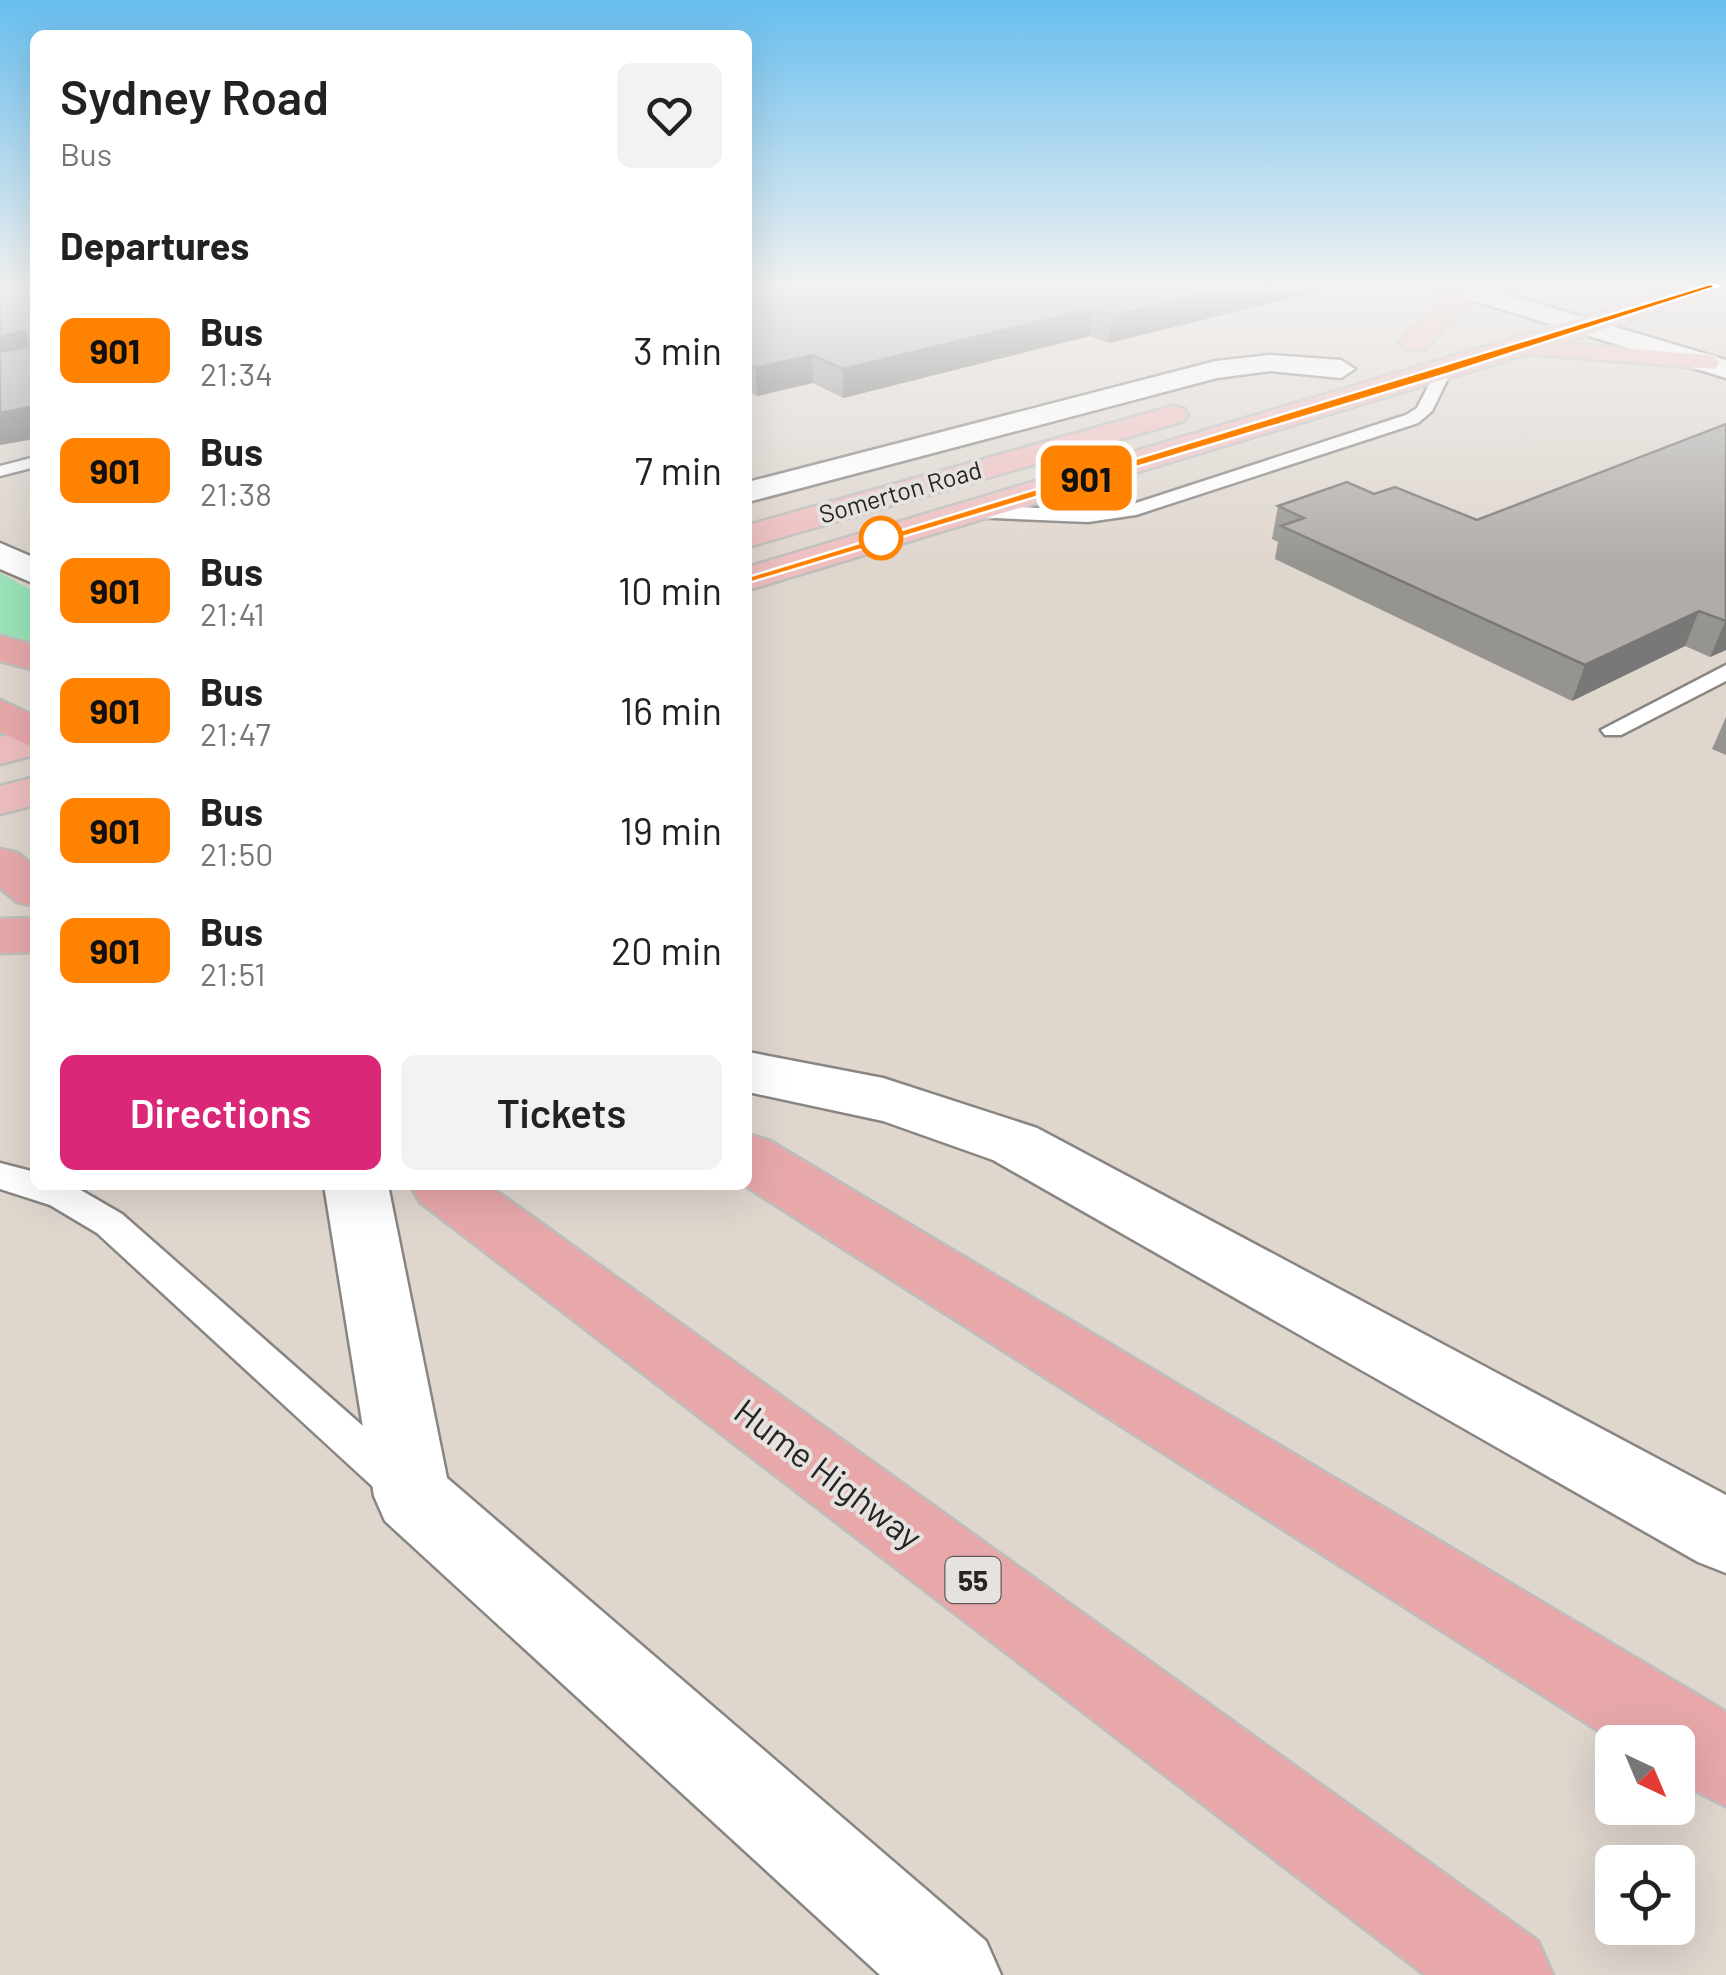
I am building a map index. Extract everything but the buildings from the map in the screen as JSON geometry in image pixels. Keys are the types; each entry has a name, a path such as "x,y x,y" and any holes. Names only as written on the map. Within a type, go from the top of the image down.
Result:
{"highway":[{"path":"0,648 30,657"},
{"path":"0,713 30,734"},
{"path":"0,864 30,886"},
{"path":"0,936 30,935"},
{"path":"752,1159 1726,1762"},
{"name":"Hume Highway","path":"449,1190 1504,1975"}],"main road":[{"name":"Somerton Road","path":"752,535 1307,378"},
{"name":"Somerton Road","path":"752,578 1422,378"},
{"path":"0,751 30,740"},
{"path":"0,800 30,792"}],"street":[{"name":"Somerton Road","path":"752,491 1185,378"},
{"path":"752,1073 828,1084 918,1106 1015,1144 1726,1536"},
{"path":"357,1190 412,1496 952,1975"}],"lane":[{"path":"972,511 1088,516 1136,509 1412,419 1424,411 1440,378"},
{"path":"0,471 30,463"},
{"path":"1613,730 1726,672"},
{"path":"0,1176 30,1184"},
{"path":"51,1190 73,1197 123,1230 208,1314 412,1496"}],"shaded area":[{"path":"0,378 30,378 30,1190 752,1190 752,378 1726,378 1726,1975 0,1975"}],"green space":[{"path":"0,573 30,589 30,642 0,633"}],"bus line":[{"name":"901","path":"752,578 1423,378"}]}
